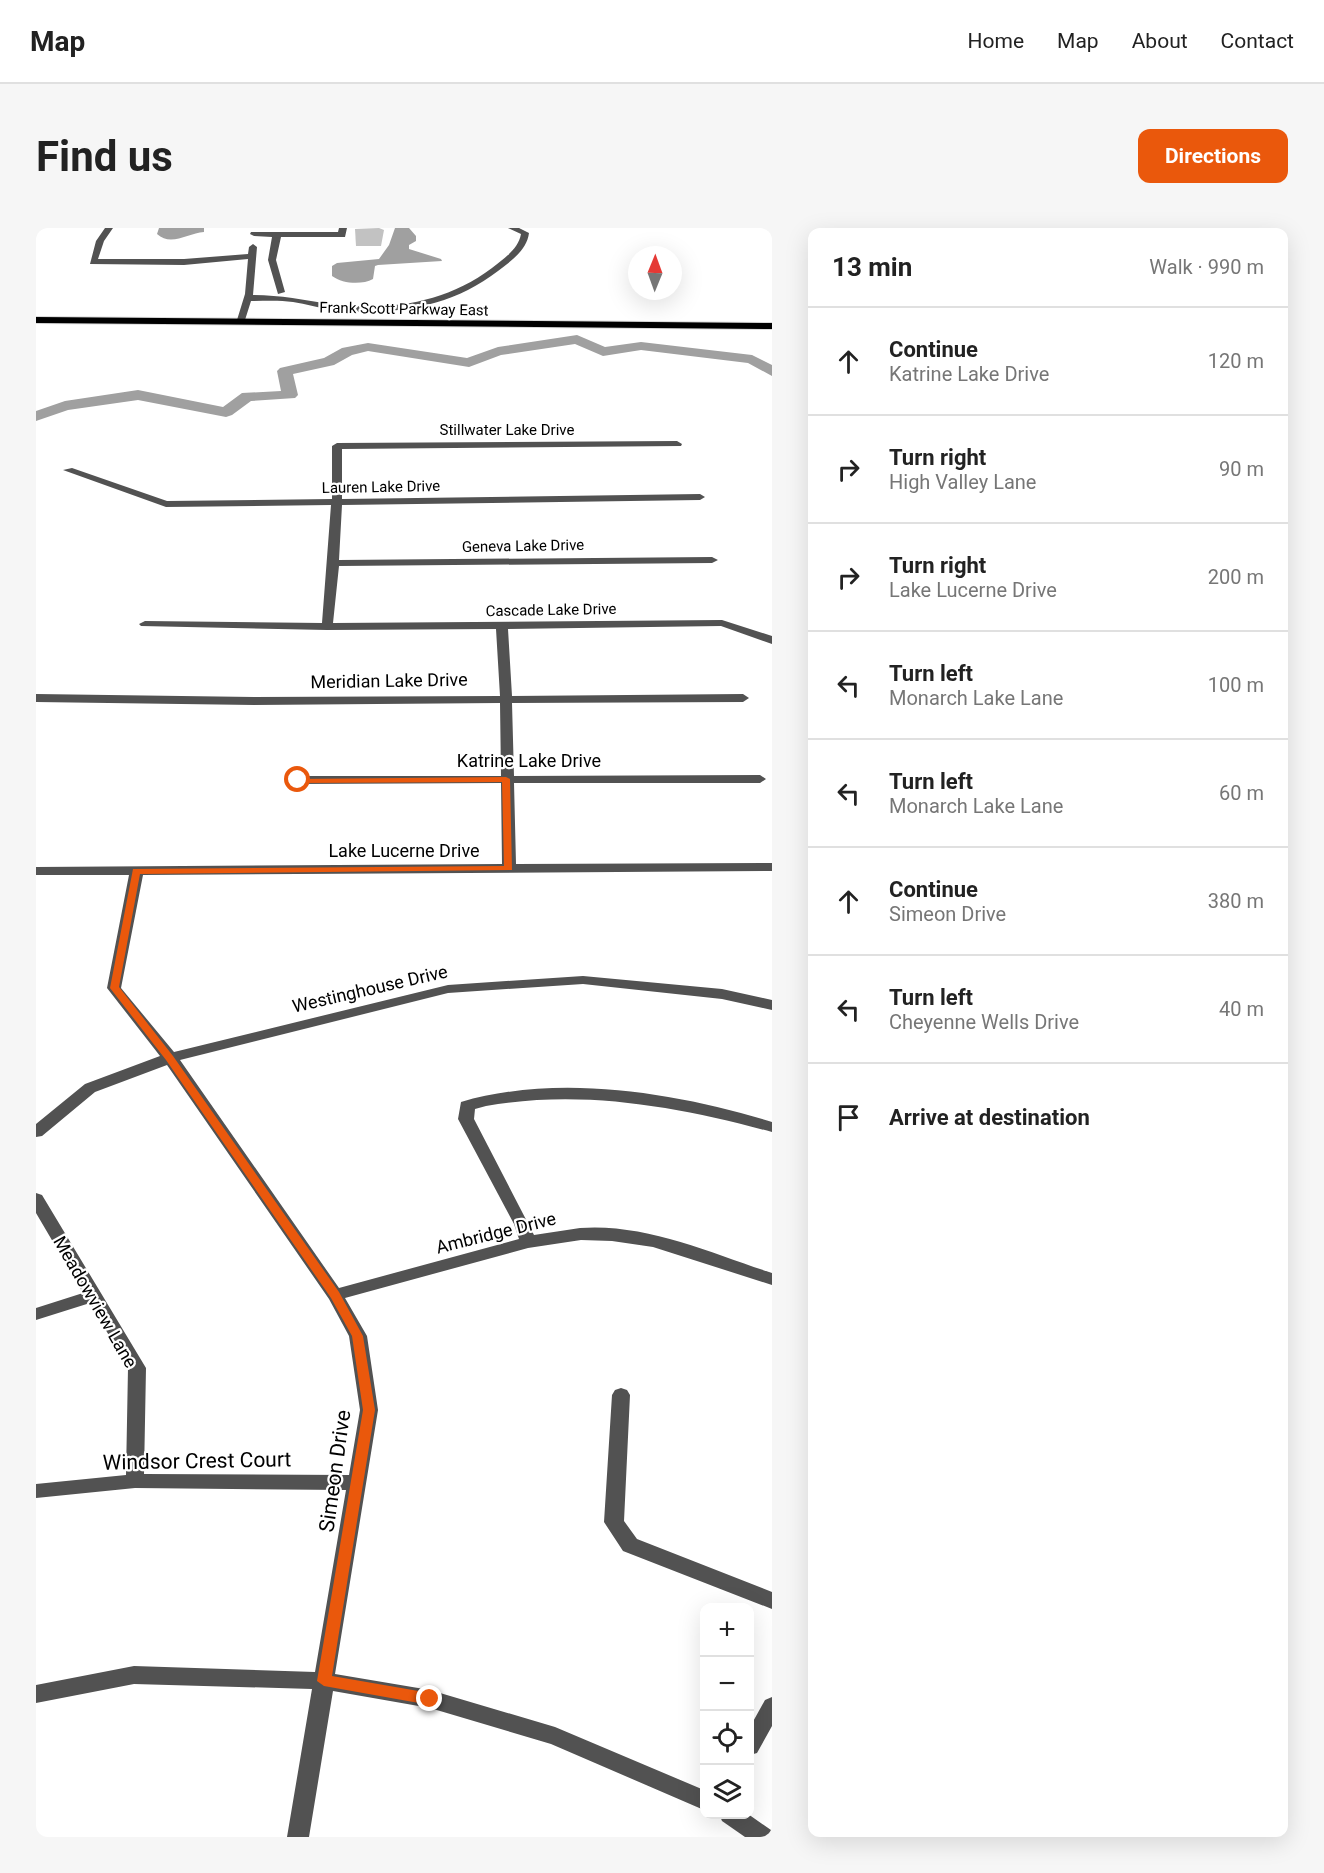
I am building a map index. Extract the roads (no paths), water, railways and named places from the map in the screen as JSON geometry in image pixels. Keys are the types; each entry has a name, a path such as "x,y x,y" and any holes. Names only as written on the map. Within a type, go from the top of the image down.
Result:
{"main road":[{"name":"Frank Scott Parkway East","path":"36,320 772,326"}],"street":[{"path":"109,228 100,241 93,262 184,262 230,256 252,256"},
{"path":"241,320 248,296 253,231 277,234 342,235 343,228"},
{"path":"248,296 295,299 334,308 378,309 439,301 459,294 475,284 514,253 522,244 525,233 512,228"},
{"path":"277,234 272,260 281,291"},
{"path":"248,296 281,291 297,294 295,299"},
{"name":"Stillwater Lake Drive","path":"338,503 337,446 677,444"},
{"name":"Lauren Lake Drive","path":"68,470 166,504 700,497"},
{"path":"327,627 333,580 338,503"},
{"name":"Geneva Lake Drive","path":"334,563 712,560"},
{"name":"Cascade Lake Drive","path":"145,624 327,627 722,623 772,640"},
{"path":"502,625 506,698 509,868"},
{"name":"Meridian Lake Drive","path":"36,698 242,701 743,698"},
{"name":"Katrine Lake Drive","path":"298,780 760,779"},
{"name":"Lake Lucerne Drive","path":"36,872 772,867"},
{"name":"Simeon Drive","path":"136,871 114,988 170,1058 335,1295 358,1336 369,1410 298,1837"},
{"name":"Westinghouse Drive","path":"36,1132 90,1088 170,1058 448,989 583,980 722,994 772,1005"},
{"path":"528,1242 522,1224 466,1119 467,1106 489,1099 576,1094 629,1095 668,1100 729,1113 772,1126"},
{"name":"Meadowview Lane","path":"36,1199 137,1368 135,1481"},
{"name":"Ambridge Drive","path":"335,1295 528,1242 581,1234 630,1237 676,1247 772,1279"},
{"path":"36,1314 93,1296"},
{"path":"621,1395 614,1522 630,1545 772,1601"},
{"name":"Windsor Crest Court","path":"36,1491 135,1481 358,1483"},
{"path":"36,1694 134,1675 324,1681 430,1699 555,1736 700,1798"},
{"path":"754,1739 772,1706"},
{"path":"736,1819 763,1837"}],"waterway":[{"path":"36,416 65,406 138,395 226,412 247,396 290,395 285,371 329,362 347,351 368,347 469,363 498,351 577,339 603,352 641,346 752,359 772,371"}]}
